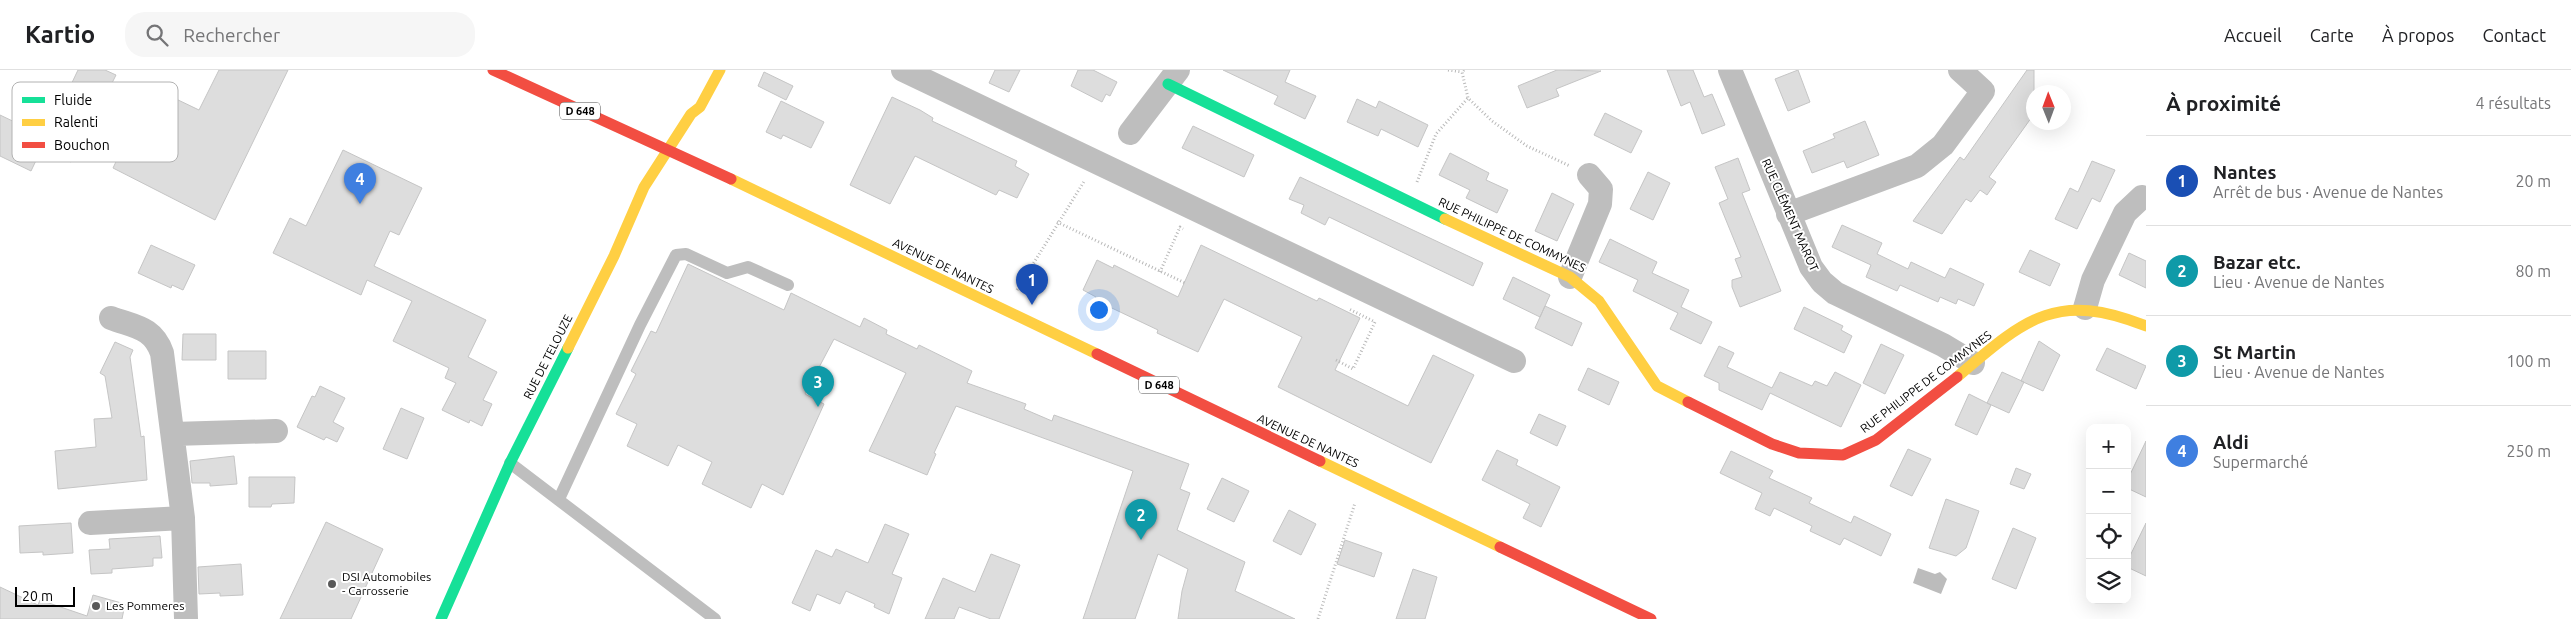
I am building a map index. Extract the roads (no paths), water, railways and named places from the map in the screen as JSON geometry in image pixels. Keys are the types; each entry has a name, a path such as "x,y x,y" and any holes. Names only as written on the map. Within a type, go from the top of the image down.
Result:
{"street":[{"name":"AVENUE DE NANTES","path":"493,70 668,150 1651,619"},
{"name":"RUE DE TELOUZE","path":"441,619 510,463 610,264 644,187 691,114 700,106 720,70"},
{"path":"903,70 1514,361"},
{"name":"RUE CLÉMENT MAROT","path":"1730,70 1788,214 1811,267 1822,282 1855,304 1943,345 1973,363"},
{"path":"1788,214 1916,166 1943,146 1983,90 1960,70"},
{"path":"1130,133 1173,77"},
{"name":"RUE PHILIPPE DE COMMYNES","path":"1173,77 1409,202 1570,276 1586,286 1608,309 1646,374 1657,386 1772,444 1799,453 1842,455 1860,449 1876,440 1973,363 2029,323 2067,309 2085,308 2124,317 2146,326"},
{"name":"RUE DE TELOUZE","path":"691,114 693,93"},
{"path":"1570,276 1600,204 1600,190 1589,175"},
{"path":"2085,308 2093,280 2125,213 2142,197"},
{"path":"111,318 143,329 157,338 162,353 183,518 186,619"},
{"path":"173,434 276,431"},
{"path":"90,522 183,518"}],"lane":[{"path":"559,498 640,325 676,255 686,254 727,273 748,267 788,285"},
{"path":"510,463 559,498 715,619"}],"place":[{"name":"Aldi","path":"360,204"},
{"name":"Nantes","path":"1032,305"},
{"name":"St Martin","path":"818,407"},
{"name":"Bazar etc.","path":"1141,540"},
{"name":"DSI Automobiles - Carrosserie","path":"332,584"},
{"name":"Les Pommeres","path":"96,606"}]}
